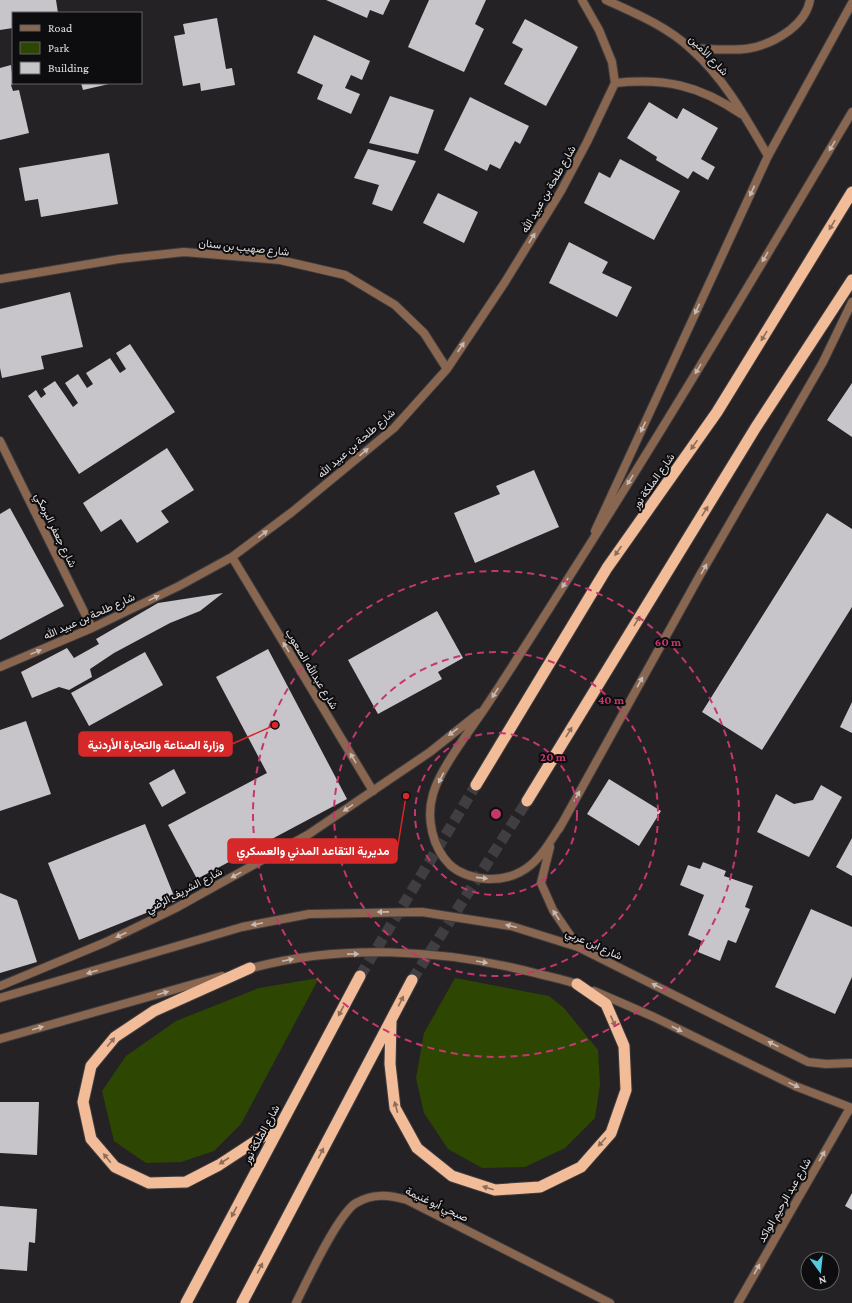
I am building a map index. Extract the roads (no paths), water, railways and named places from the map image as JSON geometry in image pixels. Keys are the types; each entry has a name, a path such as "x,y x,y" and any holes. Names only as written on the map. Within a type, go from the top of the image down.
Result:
{"highway":[{"name":"شارع الملكة نور","path":"476,785 607,568 718,412 852,192"},
{"path":"527,801 756,427 852,280"},
{"path":"250,968 154,1010 115,1037 91,1066 83,1102 91,1139 115,1167 149,1183 186,1182 219,1165 280,1125"},
{"name":"شارع الملكة نور","path":"186,1303 360,976"},
{"path":"242,1303 412,980"},
{"path":"391,1020 390,1064 395,1108 417,1148 452,1176 495,1190 540,1187 581,1167 610,1133 626,1090 624,1046 606,1004 577,984"}],"street":[{"path":"582,0 599,30 612,62 615,83 643,80 678,84 698,90 723,102 746,117"},
{"name":"شارع الأمين","path":"606,0 664,29 691,48 711,70 746,117 768,156"},
{"path":"691,48 738,50 758,48 779,38 799,23 805,14 810,0"},
{"path":"586,550 768,156 852,3"},
{"name":"شارع طلحة بن عبيد الله","path":"0,667 92,628 179,586 232,558 292,512 394,428 447,369 505,282 561,191 587,142 615,83"},
{"path":"852,112 667,421 457,750 433,793 430,813 431,831 439,850 451,865 463,873 479,878 499,879 520,873 532,865 543,853 700,575 823,362 852,302"},
{"name":"شارع صهيب بن سنان","path":"0,279 119,259 184,252 280,260 345,275 395,305 424,333 447,369"},
{"name":"شارع جعفر البرمكي","path":"0,441 92,628"},
{"name":"شارع عبدالله الصعوب","path":"232,558 373,791"},
{"name":"شارع الشريف الرضي","path":"0,986 106,942 176,908 309,834 430,752 484,709"},
{"path":"560,825 548,850 542,883 553,910 578,947"},
{"name":"شارع ابن عربي","path":"0,998 242,927 309,914 422,912 511,926 578,947 808,1062 826,1064 852,1063"},
{"path":"0,1039 250,968 314,955 391,953 441,955 512,967 577,984 654,1017 795,1086 851,1108"},
{"name":"شارع عبد الرحيم الواكد","path":"738,1303 851,1108"},
{"name":"صبحي أبو غنيمة","path":"296,1303 328,1241 345,1214 356,1203 373,1196 388,1195 407,1200 610,1303"}],"tunnel":[{"path":"360,976 476,785"},
{"path":"412,980 527,801"}],"place":[{"name":"وزارة الصناعة والتجارة الأردنية","path":"275,725"},
{"name":"مديرية التقاعد المدني والعسكري","path":"406,796"}]}
